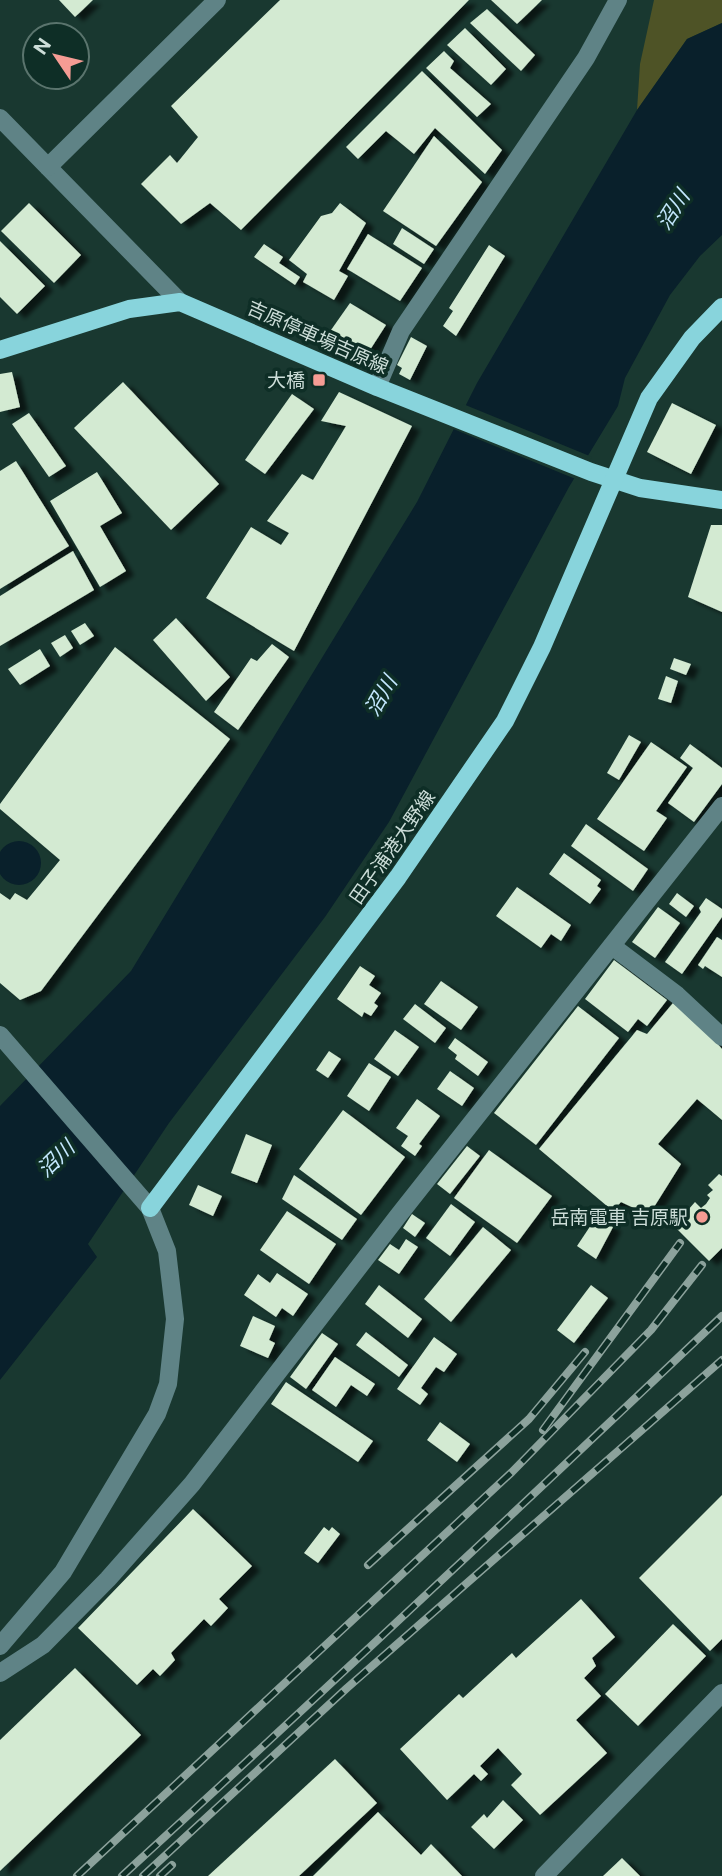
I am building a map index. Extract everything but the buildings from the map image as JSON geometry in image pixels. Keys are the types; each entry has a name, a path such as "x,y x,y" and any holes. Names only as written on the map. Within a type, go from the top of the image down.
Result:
{"main road":[{"name":"吉原停車場吉原線","path":"180,302 377,387 591,472 640,488 722,500"},
{"path":"0,350 130,309 180,302"},
{"name":"田子浦港大野線","path":"150,1208 398,877 505,721 542,647 612,478 649,398 692,338 722,307"}],"street":[{"path":"48,167 217,0"},
{"path":"377,387 401,331 586,58 618,0"},
{"path":"0,118 180,302"},
{"path":"0,1673 43,1645 108,1579 192,1484 398,1216 722,806"},
{"path":"612,946 677,995 722,1037"},
{"path":"0,1646 63,1572 158,1414 168,1384 176,1319 167,1251 150,1208 3,1038"},
{"path":"544,1876 722,1693"}],"green space":[{"path":"654,0 722,0 722,23 687,39 637,110 640,64"}],"water":[{"name":"沼川","path":"722,23 722,235 700,256 670,295 625,378 618,406 569,487 389,822 325,917 169,1123 88,1244 97,1257 0,1380 0,1106 131,971 417,502 477,383 637,110 687,39"},
{"path":"19,841 34,848 41,863 34,878 19,885 4,878 -3,863 4,848"}],"pier":[{"path":"463,404 592,457 578,480 451,428"}],"railway":[{"path":"543,1430 680,1243"},
{"path":"77,1876 512,1472 651,1330 702,1265"},
{"path":"122,1876 423,1598 722,1316"},
{"path":"368,1565 529,1419 585,1352"},
{"path":"143,1876 347,1688 722,1360"},
{"path":"160,1876 172,1865"}],"place":[{"name":"大橋","path":"319,380"},
{"name":"岳南電車 吉原駅","path":"702,1217"}]}
